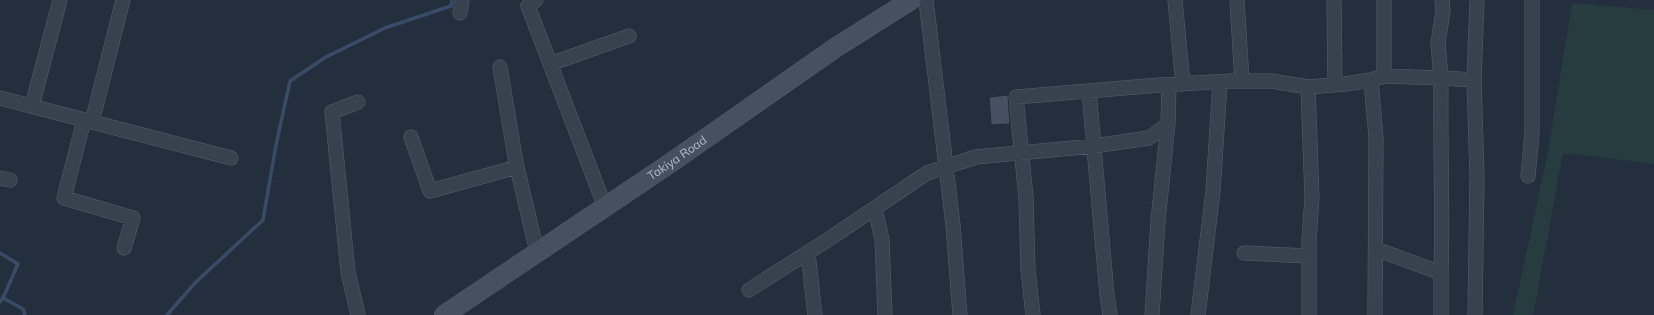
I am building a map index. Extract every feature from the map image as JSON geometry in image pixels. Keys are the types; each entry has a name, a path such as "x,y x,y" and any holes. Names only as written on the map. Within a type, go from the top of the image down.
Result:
{"main road":[{"name":"Takiya Road","path":"444,315 669,164 835,48 911,0"}],"street":[{"path":"32,106 60,0"},
{"path":"123,0 64,198 133,218 124,248"},
{"path":"536,0 528,6 605,207"},
{"path":"926,0 946,167 960,315"},
{"path":"1175,0 1183,84"},
{"path":"1237,0 1242,81"},
{"path":"1334,0 1335,84"},
{"path":"1375,315 1376,138 1378,78 1384,0"},
{"path":"1440,315 1443,217 1440,149 1441,78 1438,43 1443,11 1442,0"},
{"path":"1475,315 1477,176 1474,80 1477,0"},
{"path":"1528,176 1532,133 1532,0"},
{"path":"550,64 629,36"},
{"path":"500,67 518,167 537,252"},
{"path":"1033,315 1028,270 1026,198 1016,97 1242,81 1271,81 1308,87 1345,84 1378,78 1441,78 1474,80"},
{"path":"1198,315 1213,192 1220,82"},
{"path":"1152,315 1158,221 1168,124 1169,85"},
{"path":"1308,87 1312,198 1309,256 1309,315"},
{"path":"1089,91 1110,315"},
{"path":"0,98 231,158"},
{"path":"358,102 332,112 348,272 358,315"},
{"path":"748,290 808,253 927,173 976,157 1094,146 1149,138 1168,124"},
{"path":"411,137 430,191 518,167"},
{"path":"874,208 882,240 885,315"},
{"path":"1376,249 1441,272"},
{"path":"808,253 815,315"},
{"path":"1244,253 1309,256"}],"green space":[{"path":"1572,3 1654,10 1654,164 1576,154 1563,154 1533,315 1513,315 1548,152"}],"building":[{"path":"1008,95 1010,124 991,125 989,97"}],"waterway":[{"path":"167,315 196,282 263,220 276,145 290,81 326,57 385,28 451,6 452,0"},
{"path":"0,253 18,264 3,298"},
{"path":"0,302 3,298 23,309 25,315"}]}
